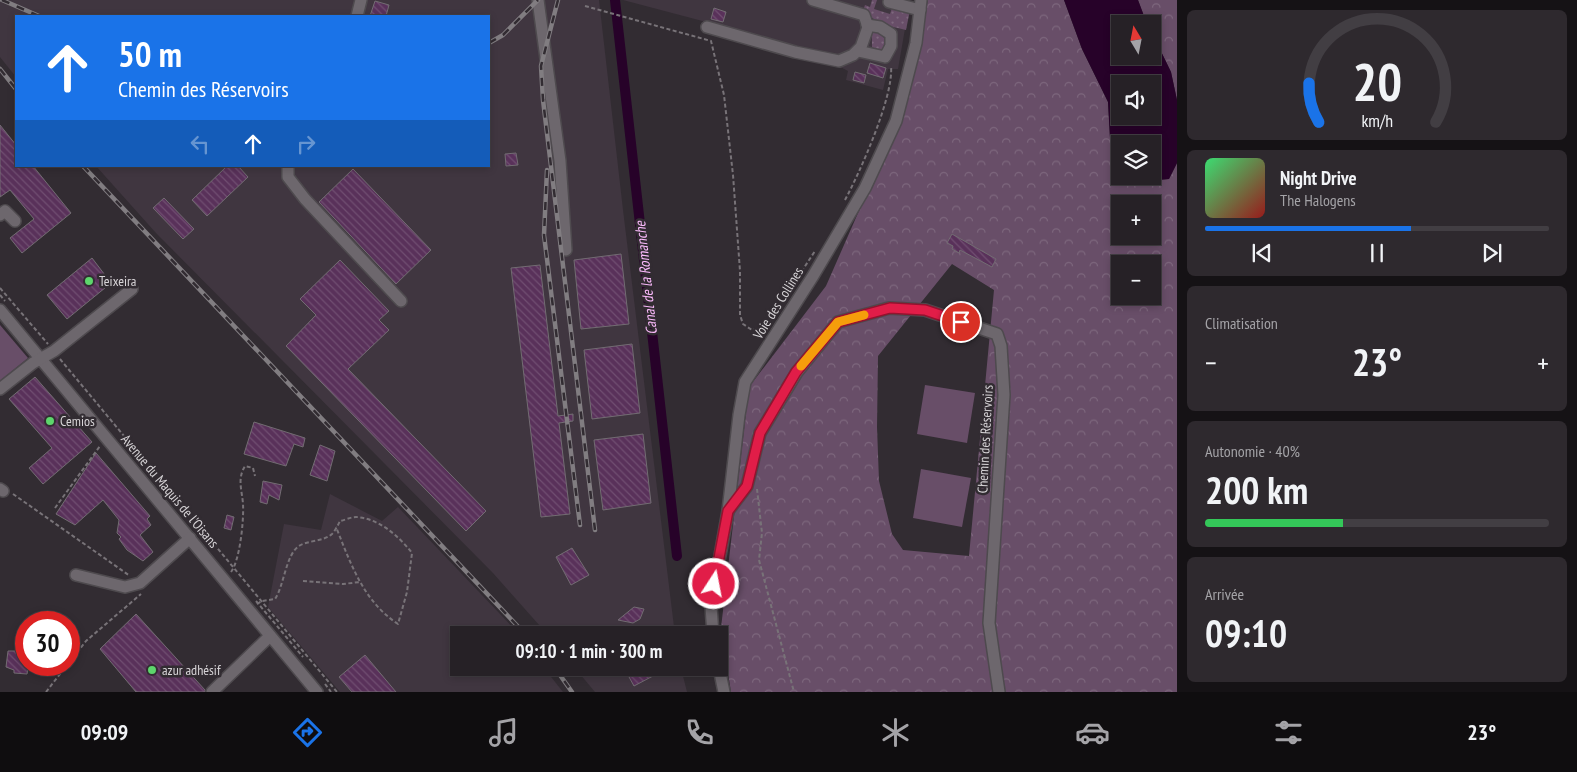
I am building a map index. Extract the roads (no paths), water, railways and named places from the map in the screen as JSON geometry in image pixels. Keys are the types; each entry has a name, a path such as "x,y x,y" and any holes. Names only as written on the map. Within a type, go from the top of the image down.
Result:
{"street":[{"path":"357,15 361,0"},
{"path":"538,0 560,161 566,250"},
{"path":"706,27 817,58 839,61 861,48 867,25 864,15 813,0"},
{"path":"855,12 859,0"},
{"path":"889,2 920,5"},
{"name":"Voie des Collines","path":"712,626 711,606 728,511 739,415 745,382 813,276 865,188 896,122 916,43 920,5"},
{"path":"858,50 885,57 891,46 891,34 880,28 867,25"},
{"path":"288,167 288,177 305,199 401,301"},
{"path":"0,215 6,211 15,222"},
{"path":"0,389 41,358 54,351 132,289"},
{"name":"Chemin des Réservoirs","path":"728,511 747,486 760,433 796,372 838,322 890,308 925,310 997,334 1001,346 1004,396 989,623 999,692"},
{"name":"Avenue du Maquis de l'Oisans","path":"0,310 224,579 250,611 268,639 318,692"},
{"path":"76,575 125,588 140,588 190,538"},
{"path":"212,692 268,639"},
{"path":"721,676 724,692"}],"waterway":[{"name":"Canal de la Romanche","path":"615,0 677,556"}],"railway":[{"path":"2,0 37,15"},
{"path":"490,42 503,35 538,0"},
{"path":"558,0 541,66 543,100 595,530"},
{"path":"0,69 15,88"},
{"path":"84,167 517,626"},
{"path":"547,170 544,235 580,525"},
{"path":"561,676 572,692"}],"place":[{"name":"Teixeira","path":"89,281"},
{"name":"Cemios","path":"50,421"},
{"name":"azur adhésif","path":"152,670"}]}
